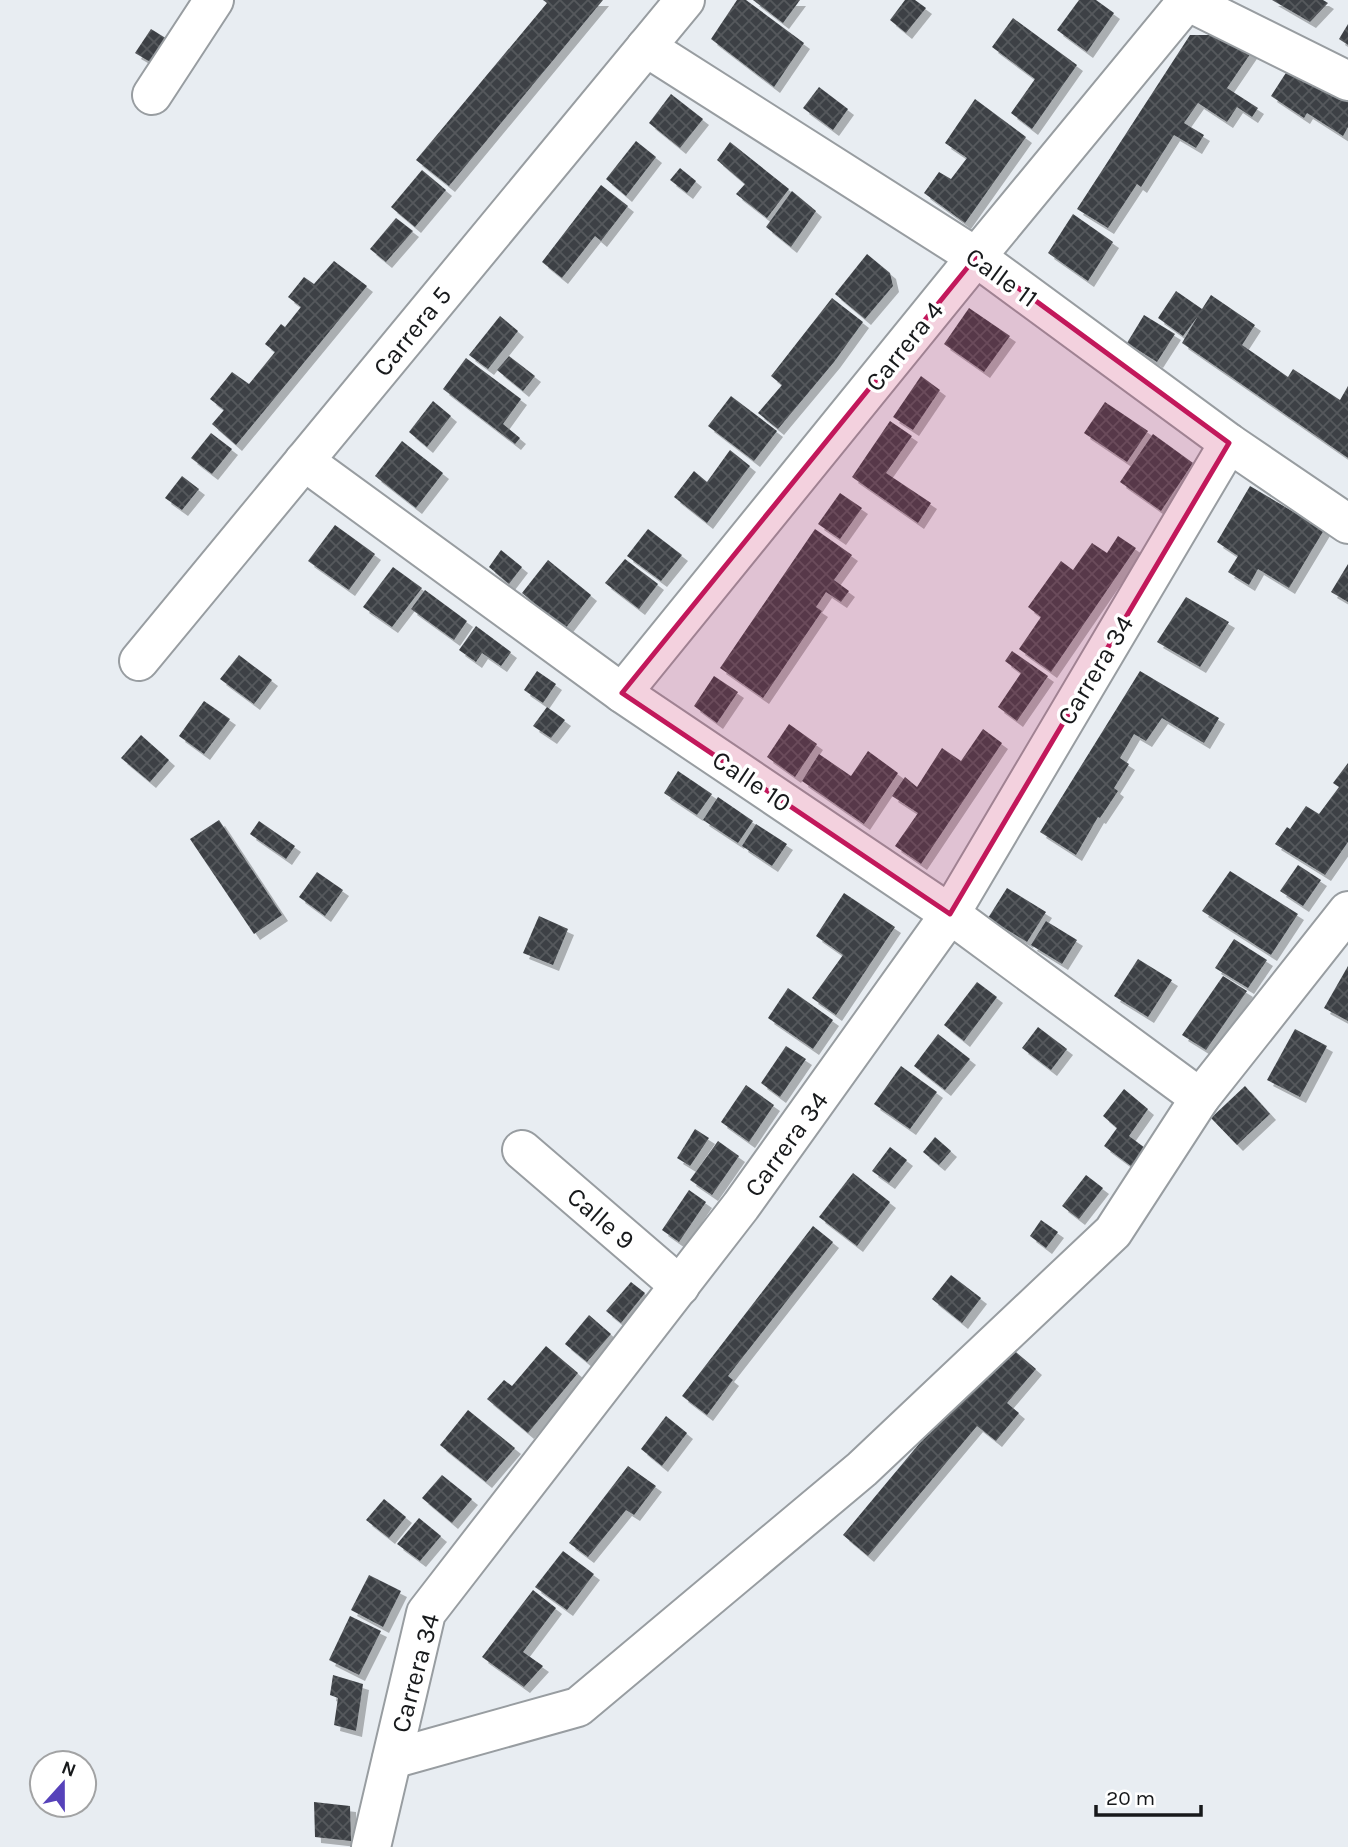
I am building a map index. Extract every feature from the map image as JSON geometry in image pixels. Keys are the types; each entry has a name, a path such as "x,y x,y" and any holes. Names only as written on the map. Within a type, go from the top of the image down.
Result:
{"street":[{"path":"152,94 214,0"},
{"name":"Carrera 5","path":"139,661 685,0"},
{"path":"1187,0 1348,81"},
{"name":"Carrera 4","path":"622,693 1187,0"},
{"name":"Calle 11","path":"646,47 976,257 1229,443 1348,524"},
{"name":"Carrera 34","path":"371,1847 426,1613 741,1206 950,914 1229,443"},
{"name":"Calle 10","path":"304,461 622,693 950,914 1200,1098"},
{"path":"392,1759 578,1707 862,1469 1113,1232 1200,1098 1348,911"},
{"name":"Calle 9","path":"522,1150 680,1286"}],"highlighted area":[{"path":"976,257 1229,443 950,914 622,693"}],"building":[{"path":"543,0 603,0 449,186 416,160 547,3"},
{"path":"737,0 746,0 804,43 774,87 711,39"},
{"path":"753,0 800,0 783,23"},
{"path":"905,0 915,0 926,8 906,33 890,20"},
{"path":"1079,0 1096,0 1114,13 1087,52 1057,30"},
{"path":"1272,0 1323,0 1328,3 1310,22"},
{"path":"1013,18 1077,65 1032,129 1011,113 1035,79 992,47"},
{"path":"1348,24 1348,45 1339,39"},
{"path":"151,29 172,42 157,66 135,53"},
{"path":"1190,35 1223,35 1257,44 1227,88 1258,108 1252,117 1237,107 1227,122 1198,103 1184,123 1204,135 1196,148 1174,135 1141,187 1137,184 1108,228 1077,209"},
{"path":"1291,65 1348,102 1348,127 1343,136 1307,113 1304,118 1271,96"},
{"path":"819,87 848,109 833,130 803,108"},
{"path":"671,94 703,119 680,148 649,123"},
{"path":"975,99 1026,137 965,223 924,193 939,172 951,179 967,158 945,143"},
{"path":"636,141 656,157 626,196 606,179"},
{"path":"730,142 789,189 767,218 736,194 745,184 717,160"},
{"path":"680,168 696,181 687,193 670,180"},
{"path":"422,170 446,190 415,227 391,207"},
{"path":"601,185 628,206 601,241 595,236 562,278 542,262"},
{"path":"792,191 816,211 791,247 766,227"},
{"path":"1073,214 1113,242 1088,281 1048,253"},
{"path":"396,218 413,231 386,262 370,249"},
{"path":"867,254 890,273 893,286 865,319 835,294"},
{"path":"334,261 367,286 236,445 212,424 224,410 210,399 232,372 249,384 275,352 265,344 281,324 285,327 301,307 288,297 304,277 314,284"},
{"path":"1176,291 1202,309 1211,295 1255,325 1242,345 1288,377 1293,369 1340,400 1348,386 1348,458 1182,343 1198,316 1183,336 1158,318"},
{"path":"832,298 863,322 834,362 778,429 758,413 782,385 771,376"},
{"path":"969,308 1010,336 984,372 944,344"},
{"path":"1144,315 1175,334 1157,362 1127,343"},
{"path":"500,316 518,331 488,369 469,355"},
{"path":"509,356 535,376 523,391 497,370"},
{"path":"466,358 521,399 503,424 520,438 515,444 443,389"},
{"path":"921,376 940,390 913,430 893,417"},
{"path":"731,396 777,431 754,461 708,426"},
{"path":"433,401 451,416 427,447 409,432"},
{"path":"1105,402 1148,431 1127,462 1084,433"},
{"path":"890,421 912,436 886,473 931,503 918,523 852,477"},
{"path":"211,433 232,449 212,474 191,458"},
{"path":"1153,434 1193,463 1161,511 1120,482"},
{"path":"402,441 443,473 416,508 375,476"},
{"path":"730,450 750,466 707,523 674,497 694,471 707,482"},
{"path":"182,476 199,489 182,510 165,498"},
{"path":"1250,486 1324,530 1289,588 1258,569 1249,585 1228,572 1238,556 1217,542"},
{"path":"840,493 862,508 840,539 818,524"},
{"path":"335,525 375,554 349,590 308,561"},
{"path":"648,529 682,555 661,581 627,556"},
{"path":"815,529 852,555 834,580 849,591 841,602 826,592 816,607 822,611 763,698 720,668"},
{"path":"1118,536 1136,548 1051,672 1019,649 1041,617 1028,607 1061,561 1073,570 1092,543 1107,553"},
{"path":"501,550 522,567 509,584 489,567"},
{"path":"625,559 658,584 639,609 605,583"},
{"path":"548,560 591,595 565,629 522,593"},
{"path":"1348,564 1348,602 1331,592"},
{"path":"393,567 422,588 392,627 363,607"},
{"path":"425,590 467,621 454,640 411,609"},
{"path":"1186,597 1229,622 1200,667 1157,642"},
{"path":"476,626 511,652 501,666 482,653 476,662 459,650"},
{"path":"1012,651 1048,676 1017,721 998,707 1021,673 1005,661"},
{"path":"239,655 272,680 254,704 220,679"},
{"path":"537,671 556,684 543,703 524,690"},
{"path":"1140,671 1219,718 1204,743 1162,718 1146,741 1134,734 1120,758 1129,764 1114,788 1118,791 1100,818 1098,817 1076,855 1040,832"},
{"path":"714,676 738,692 717,723 694,706"},
{"path":"204,701 230,719 204,754 179,736"},
{"path":"547,707 565,720 551,738 533,726"},
{"path":"789,724 817,744 795,777 767,757"},
{"path":"983,729 1002,743 921,864 895,846 918,813 892,796 905,777 917,787 942,748 961,761"},
{"path":"141,735 169,760 150,782 121,758"},
{"path":"868,751 898,773 864,824 802,781 819,754 851,776"},
{"path":"1348,763 1348,842 1325,875 1275,844 1287,827 1290,829 1306,806 1319,814 1339,787 1333,783"},
{"path":"678,771 712,794 697,815 664,793"},
{"path":"718,797 753,821 738,843 703,820"},
{"path":"219,820 282,915 254,934 190,839"},
{"path":"259,821 295,846 286,859 250,834"},
{"path":"756,824 787,844 772,866 742,846"},
{"path":"1298,865 1321,880 1303,906 1280,891"},
{"path":"1230,871 1298,914 1271,955 1202,911"},
{"path":"317,872 343,890 325,916 299,897"},
{"path":"1007,888 1046,912 1027,942 988,918"},
{"path":"844,893 895,927 836,1015 812,998 843,955 816,936"},
{"path":"539,916 568,929 553,965 523,953"},
{"path":"1046,921 1077,940 1062,964 1031,945"},
{"path":"1234,939 1267,960 1248,988 1215,968"},
{"path":"1138,959 1172,980 1148,1017 1114,996"},
{"path":"1348,966 1348,1021 1324,1008"},
{"path":"1223,976 1247,991 1206,1050 1182,1035"},
{"path":"977,982 997,997 964,1041 944,1025"},
{"path":"788,988 833,1020 813,1049 768,1018"},
{"path":"1038,1027 1067,1049 1051,1070 1022,1048"},
{"path":"1295,1029 1327,1046 1300,1097 1267,1080"},
{"path":"938,1034 970,1059 945,1090 914,1066"},
{"path":"786,1046 806,1059 780,1097 761,1083"},
{"path":"901,1066 937,1092 910,1129 874,1104"},
{"path":"746,1085 774,1105 749,1142 721,1122"},
{"path":"1245,1086 1270,1114 1237,1145 1211,1118"},
{"path":"1124,1089 1148,1109 1129,1136 1145,1148 1131,1166 1104,1146 1117,1128 1103,1116"},
{"path":"695,1129 709,1138 690,1166 677,1158"},
{"path":"935,1137 951,1151 939,1165 923,1152"},
{"path":"718,1141 739,1156 712,1195 690,1180"},
{"path":"890,1147 907,1160 889,1183 872,1171"},
{"path":"853,1173 890,1202 857,1246 819,1217"},
{"path":"1086,1175 1103,1188 1079,1219 1062,1206"},
{"path":"689,1190 706,1202 679,1242 662,1230"},
{"path":"1041,1220 1058,1232 1046,1248 1030,1236"},
{"path":"813,1226 833,1242 728,1376 733,1380 707,1415 682,1396"},
{"path":"951,1275 981,1298 962,1323 932,1299"},
{"path":"631,1282 645,1293 621,1323 606,1311"},
{"path":"589,1315 611,1334 587,1362 565,1344"},
{"path":"1004,1342 1036,1369 1007,1403 1019,1413 996,1441 977,1426 868,1556 843,1535"},
{"path":"546,1346 578,1373 528,1433 487,1399 504,1380 512,1386"},
{"path":"468,1410 515,1448 486,1482 440,1445"},
{"path":"666,1416 687,1433 662,1466 641,1449"},
{"path":"628,1466 656,1486 634,1515 626,1510 588,1557 569,1543"},
{"path":"442,1475 472,1499 452,1523 422,1498"},
{"path":"384,1499 406,1517 389,1538 366,1520"},
{"path":"419,1518 441,1536 420,1561 397,1544"},
{"path":"563,1551 594,1574 567,1610 535,1587"},
{"path":"369,1575 401,1591 383,1627 351,1610"},
{"path":"533,1590 556,1608 523,1652 543,1666 524,1687 482,1657"},
{"path":"350,1616 381,1631 359,1675 329,1660"},
{"path":"333,1675 363,1684 356,1731 334,1725 338,1698 330,1695"},
{"path":"314,1802 350,1806 351,1841 315,1837"}]}
